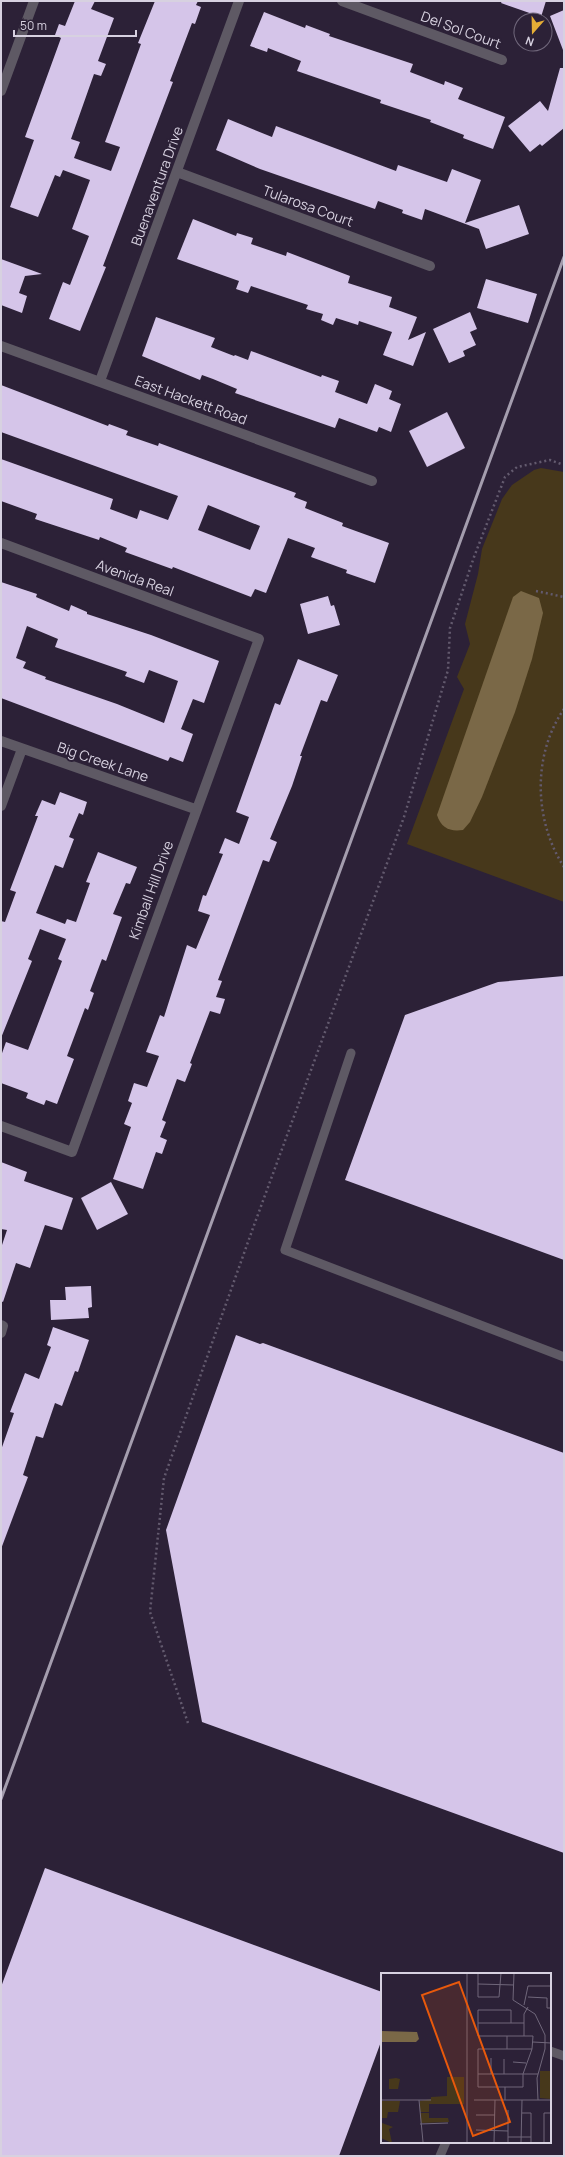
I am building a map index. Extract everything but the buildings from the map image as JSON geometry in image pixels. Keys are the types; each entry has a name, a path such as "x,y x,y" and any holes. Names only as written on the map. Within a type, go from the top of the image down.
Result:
{"street":[{"path":"1,92 34,1"},
{"name":"Buenaventura Drive","path":"100,381 239,1"},
{"name":"Del Sol Court","path":"342,1 502,60"},
{"name":"Tularosa Court","path":"177,172 430,266"},
{"name":"East Hackett Road","path":"1,346 372,481"},
{"name":"Avenida Real","path":"1,543 259,639"},
{"name":"Kimball Hill Drive","path":"1,1126 72,1152 195,809 259,639"},
{"name":"Big Creek Lane","path":"1,742 195,809"},
{"path":"1,806 22,749"}],"lane":[{"path":"351,1053 285,1250 564,1356"},
{"path":"551,2051 564,2056"},
{"path":"440,2156 446,2143"}],"path":[{"path":"188,1723 150,1612 164,1478 253,1228 404,817 448,670 450,628 474,557 502,484 505,477 517,467 550,460 564,465"},
{"path":"536,590 564,597"},
{"path":"564,709 546,747 541,770 541,787 545,826 550,840 564,867"}],"shaded area":[{"path":"541,468 564,472 564,902 407,844 464,689 457,677 470,644 465,624 478,574 482,549 502,499 512,485 534,470"},
{"path":"521,591 539,598 543,613 532,659 515,712 482,797 470,822 463,830 450,830 441,823 437,815 513,597"}],"railway":[{"path":"1,1799 564,257"}]}
